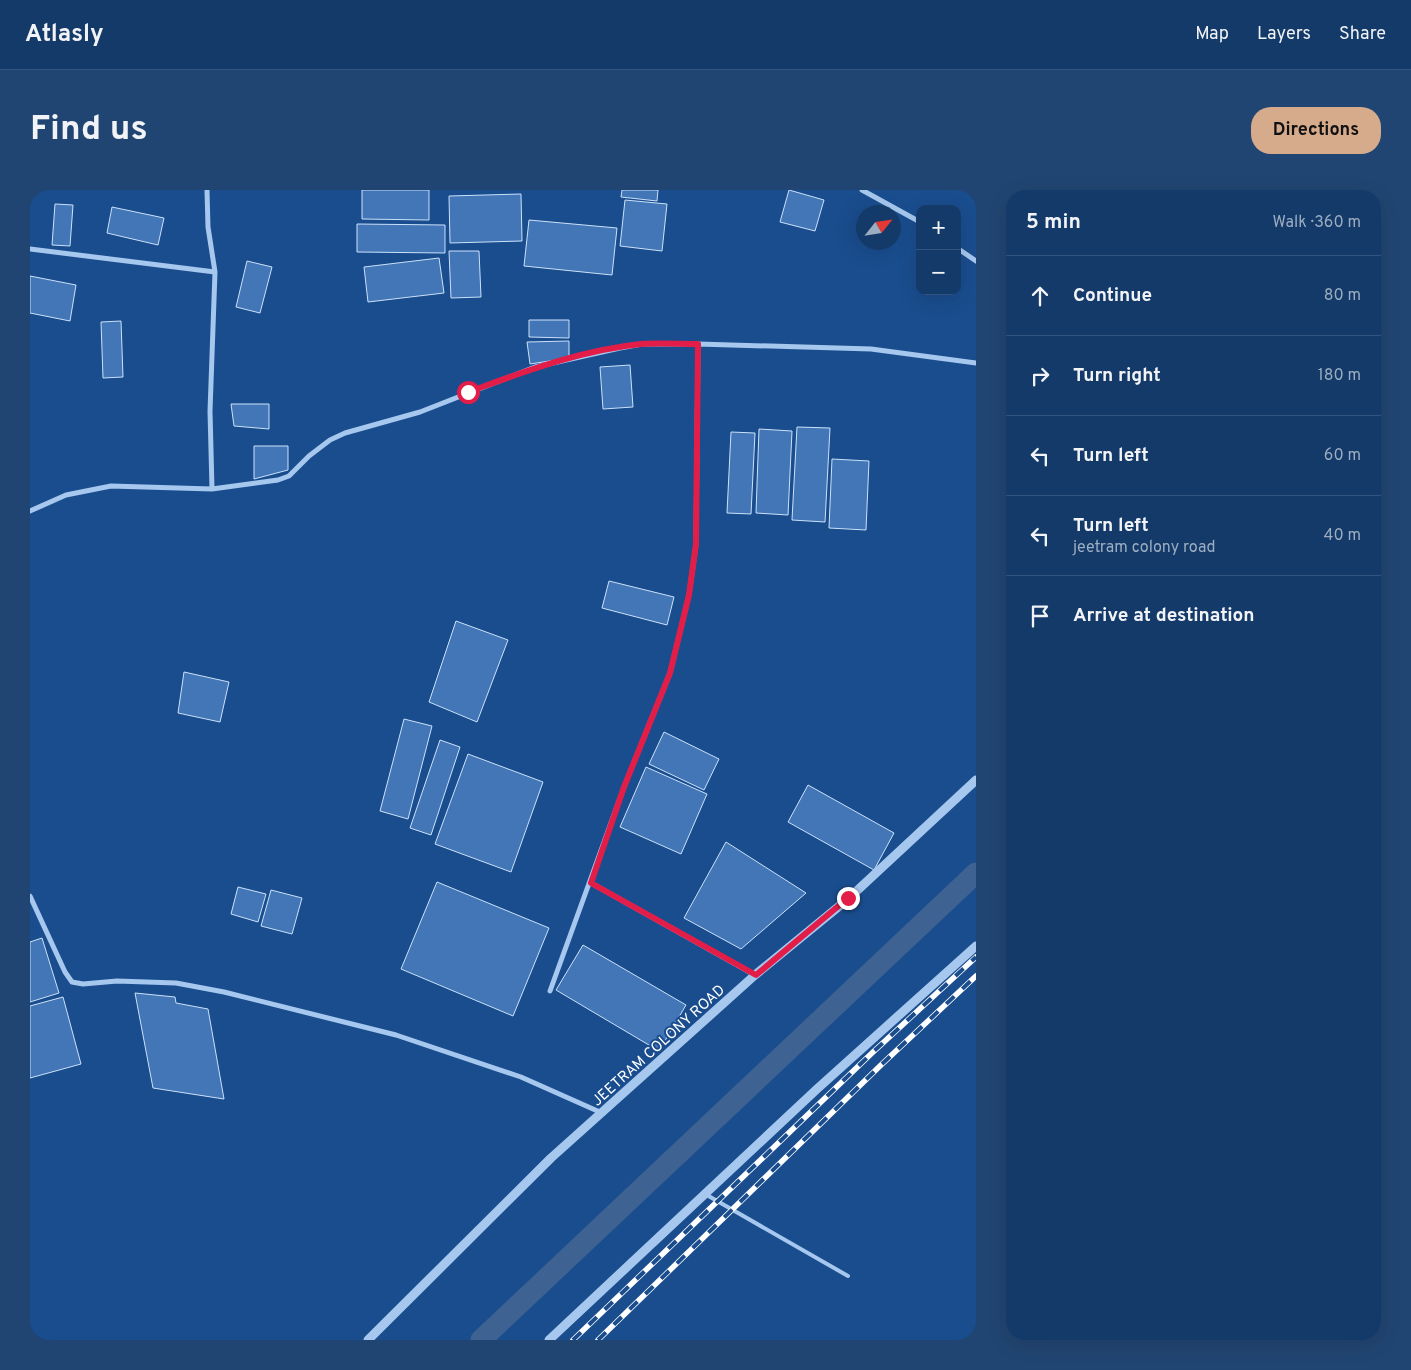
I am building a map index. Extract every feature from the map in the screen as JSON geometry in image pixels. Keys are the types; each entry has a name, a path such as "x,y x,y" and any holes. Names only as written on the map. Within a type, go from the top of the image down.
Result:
{"street":[{"path":"207,190 208,227 215,272 210,411 212,489"},
{"path":"862,190 916,220"},
{"path":"30,249 215,272"},
{"path":"960,250 976,261"},
{"path":"30,511 66,495 111,486 212,489 278,480 289,476 309,456 330,440 345,433 420,412 535,367 642,344 872,348 976,363"},
{"path":"550,990 591,883 624,787 670,673 689,595 696,544 698,344"},
{"name":"JEETRAM COLONY ROAD","path":"368,1340 551,1158 756,975 848,898 976,780"},
{"path":"591,883 756,975"},
{"path":"30,896 65,972 72,982 176,983 224,992 396,1035 521,1077 602,1114"},
{"path":"549,1340 705,1194 975,948"}],"lane":[{"path":"705,1194 848,1276"}],"building":[{"path":"362,190 429,190 429,220 362,219"},
{"path":"622,190 658,190 657,201 621,197"},
{"path":"789,190 824,200 815,231 780,222"},
{"path":"521,194 522,241 450,243 449,196"},
{"path":"625,200 667,204 662,251 620,246"},
{"path":"55,204 73,205 70,246 52,245"},
{"path":"112,207 164,218 158,245 107,233"},
{"path":"529,220 617,228 612,275 524,266"},
{"path":"357,224 445,225 445,253 357,252"},
{"path":"449,251 479,251 481,297 451,298"},
{"path":"439,258 444,293 368,302 364,267"},
{"path":"247,261 272,267 260,313 236,307"},
{"path":"30,276 76,285 70,321 30,313"},
{"path":"529,320 569,320 569,338 529,337"},
{"path":"121,321 123,377 103,378 101,322"},
{"path":"569,341 569,358 530,364 527,342"},
{"path":"630,365 633,407 603,409 600,367"},
{"path":"231,404 269,404 269,429 234,426"},
{"path":"797,427 830,428 825,522 792,520"},
{"path":"759,429 792,431 788,515 756,513"},
{"path":"731,432 755,433 751,514 727,513"},
{"path":"254,446 288,446 288,470 254,479"},
{"path":"832,459 869,461 866,530 829,528"},
{"path":"609,581 674,597 667,625 602,608"},
{"path":"456,621 508,640 477,722 429,702"},
{"path":"184,672 229,682 220,722 178,713"},
{"path":"404,719 432,726 408,819 380,811"},
{"path":"664,732 719,759 704,790 649,764"},
{"path":"440,740 460,747 431,835 410,828"},
{"path":"468,754 543,782 511,872 435,844"},
{"path":"646,767 707,794 681,854 620,827"},
{"path":"808,785 894,833 874,870 788,822"},
{"path":"726,842 806,893 741,949 684,918"},
{"path":"437,882 549,928 513,1016 401,969"},
{"path":"238,887 266,894 258,922 231,914"},
{"path":"271,890 302,898 292,934 261,926"},
{"path":"42,938 59,993 30,1002 30,942"},
{"path":"583,945 686,1005 659,1051 556,990"},
{"path":"135,993 175,997 176,1003 208,1009 224,1099 153,1088"},
{"path":"63,997 81,1064 30,1078 30,1006"}],"waterway":[{"path":"481,1340 976,873"}],"railway":[{"path":"573,1340 872,1053 976,957"},
{"path":"598,1340 881,1065 976,976"}],"route":[{"path":"468,392 535,367 620,348 642,344 698,344 696,544 689,595 670,673 624,787 591,883 756,975 848,898"}]}
